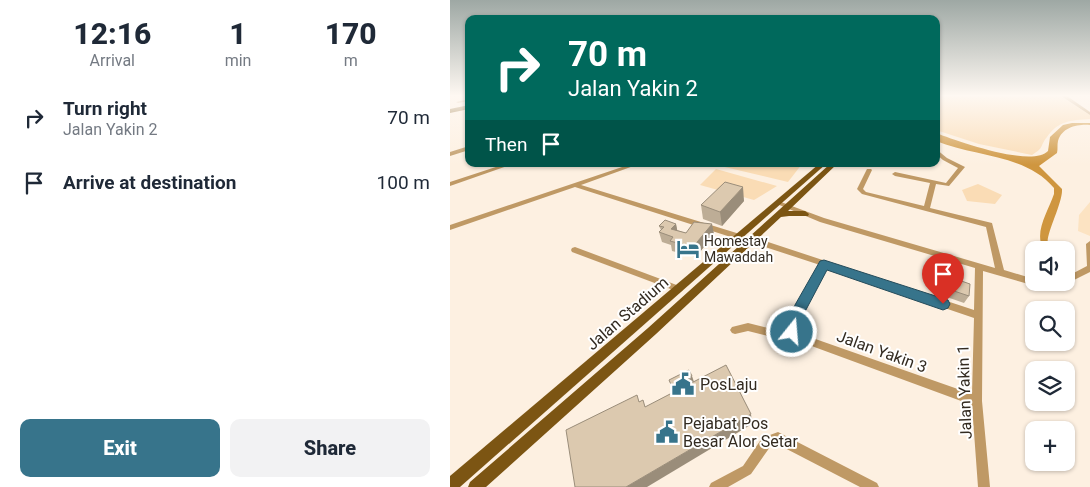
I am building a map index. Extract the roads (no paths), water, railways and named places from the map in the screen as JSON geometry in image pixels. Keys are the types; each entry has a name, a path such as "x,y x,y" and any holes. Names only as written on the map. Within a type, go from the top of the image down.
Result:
{"main road":[{"name":"Jalan Stadium","path":"450,486 740,237 784,205 820,167"},
{"name":"Jalan Stadium","path":"475,487 753,240 779,215 784,205 796,200 831,167"},
{"path":"796,200 798,207 806,214"},
{"path":"779,215 795,212 806,214"}],"street":[{"path":"450,154 465,149"},
{"path":"895,174 947,185 962,169 940,154"},
{"path":"450,184 492,167"},
{"path":"450,228 627,167"},
{"path":"868,170 860,189 862,192 989,225 1000,272"},
{"path":"927,208 933,182"},
{"path":"575,185 740,237"},
{"path":"784,205 806,214 1025,280"},
{"path":"753,240 977,315"},
{"path":"1075,274 1090,263 1090,244"},
{"path":"575,250 680,289"},
{"path":"735,330 748,327 784,336 792,332 792,323 824,264"},
{"name":"Jalan Yakin 1","path":"979,266 977,401 984,487"},
{"name":"Jalan Yakin 3","path":"792,332 801,338 977,401"},
{"path":"715,487 747,470 766,442 778,438 873,487"}],"place":[{"name":"Homestay Mawaddah","path":"688,249"},
{"name":"PosLaju","path":"683,384"},
{"name":"Pejabat Pos Besar Alor Setar","path":"667,432"}]}
